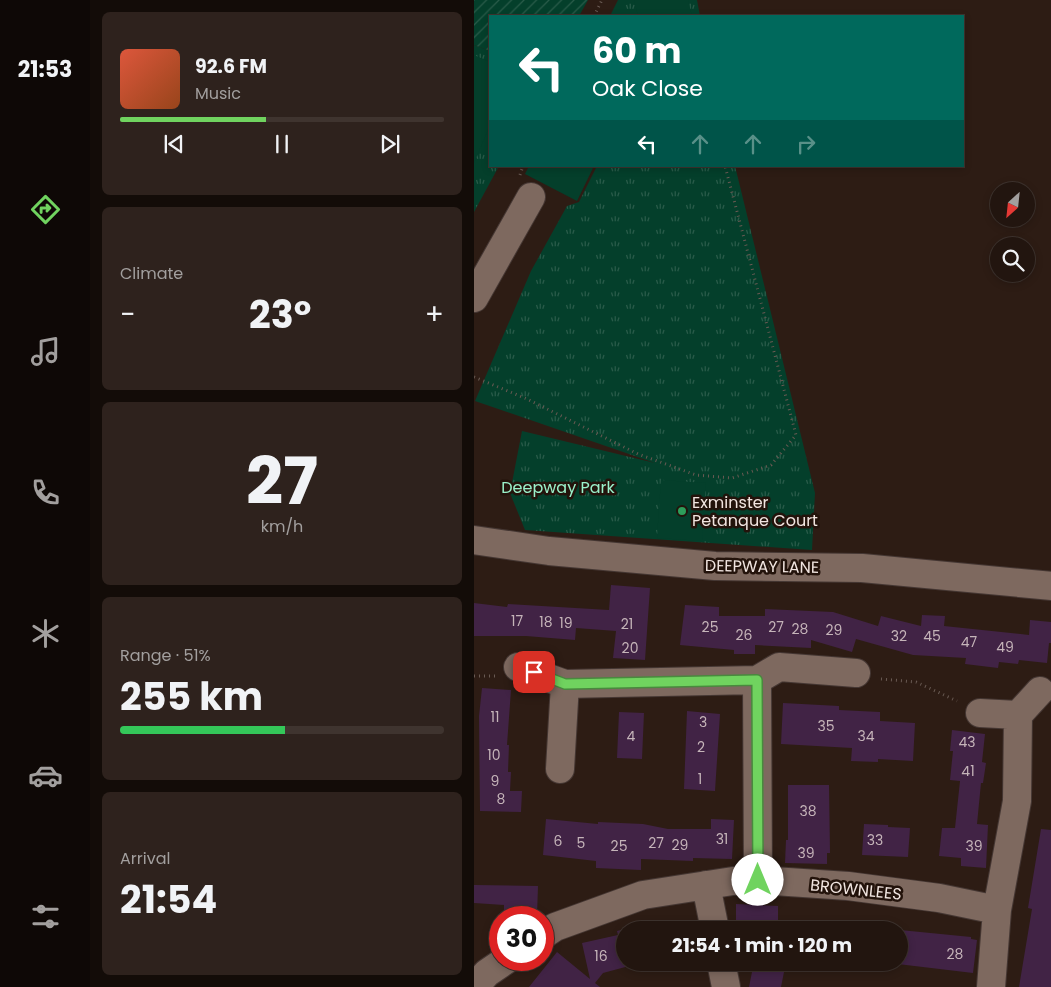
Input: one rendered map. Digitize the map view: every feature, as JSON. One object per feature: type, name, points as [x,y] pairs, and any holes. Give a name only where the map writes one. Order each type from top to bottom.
[{"type":"street","points":[[474,298],[531,197]]},
{"type":"street","name":"DEEPWAY LANE","points":[[474,540],[548,551],[715,566],[862,568],[1051,586]]},
{"type":"street","points":[[518,667],[565,684],[757,680],[779,666],[856,673]]},
{"type":"street","points":[[757,680],[758,880]]},
{"type":"street","points":[[560,768],[565,684]]},
{"type":"street","points":[[991,987],[997,910],[1017,801],[1018,715],[1040,691]]},
{"type":"street","points":[[980,713],[1018,715]]},
{"type":"street","name":"BROWNLEES","points":[[554,928],[643,895],[733,881],[758,880],[848,886],[939,898],[997,910]]},
{"type":"street","points":[[706,885],[713,921]]},
{"type":"street","points":[[723,971],[726,987]]},
{"type":"path","points":[[594,15],[602,0]]},
{"type":"path","points":[[474,377],[528,399],[638,454],[696,475],[732,478],[771,466],[796,435],[725,167]]},
{"type":"path","points":[[856,673],[869,677],[916,682],[980,713]]},
{"type":"green space","points":[[474,0],[588,0],[580,15],[489,15],[489,51],[474,45]]},
{"type":"green space","points":[[618,0],[697,0],[700,15],[610,15]]},
{"type":"green space","points":[[634,0],[688,0],[692,15],[638,15]]},
{"type":"green space","points":[[474,45],[489,51],[489,167],[498,167],[474,212]]},
{"type":"green space","points":[[474,55],[489,62],[489,127],[474,163]]},
{"type":"green space","points":[[528,167],[594,167],[577,201],[525,174]]},
{"type":"green space","name":"Deepway Park","points":[[596,167],[735,167],[815,493],[812,550],[525,530],[510,493],[522,431],[655,463],[475,401],[531,271],[567,206],[579,202]]},
{"type":"green space","name":"Exminster Petanque Court","points":[[661,480],[706,483],[702,541],[657,538]]},
{"type":"building","points":[[611,585],[650,588],[645,660],[613,658],[616,631],[576,628],[575,640],[526,636],[474,636],[474,603],[507,607],[508,604],[609,610]]},
{"type":"building","points":[[685,605],[719,607],[719,616],[765,616],[765,609],[833,612],[878,626],[881,616],[921,626],[922,615],[945,616],[944,626],[1029,635],[1030,620],[1052,622],[1052,643],[1049,643],[1047,663],[1019,660],[1018,664],[999,662],[998,668],[965,664],[966,658],[913,655],[856,639],[852,652],[811,640],[811,648],[755,645],[755,654],[734,654],[734,650],[680,645]]},
{"type":"building","points":[[482,688],[511,690],[507,745],[509,745],[508,772],[511,772],[510,791],[522,791],[521,812],[480,811],[479,716]]},
{"type":"building","points":[[783,703],[839,706],[839,710],[880,712],[880,721],[915,723],[913,761],[878,759],[878,762],[851,761],[852,748],[781,744]]},
{"type":"building","points":[[687,711],[720,714],[715,791],[684,789]]},
{"type":"building","points":[[619,712],[644,713],[642,759],[617,758]]},
{"type":"building","points":[[952,730],[985,734],[982,762],[986,763],[983,783],[981,783],[977,824],[988,825],[986,868],[961,866],[961,858],[939,856],[942,828],[955,828],[960,781],[950,780],[953,751],[950,751]]},
{"type":"building","points":[[788,785],[829,785],[830,853],[827,853],[827,864],[785,863],[786,840],[788,840]]},
{"type":"building","points":[[546,819],[598,824],[598,822],[643,824],[668,829],[711,829],[711,819],[734,820],[732,859],[693,858],[693,861],[641,859],[641,870],[596,868],[596,861],[543,855]]},
{"type":"building","points":[[864,824],[910,828],[908,857],[862,855]]},
{"type":"building","points":[[1041,829],[1052,830],[1052,987],[1019,987],[1032,909],[1028,908]]},
{"type":"building","points":[[474,885],[538,886],[537,906],[504,906],[474,903]]},
{"type":"building","points":[[736,904],[778,906],[778,921],[736,921]]},
{"type":"building","points":[[908,931],[971,937],[971,939],[977,940],[973,973],[908,965]]},
{"type":"building","points":[[616,935],[616,970],[603,973],[595,983],[600,987],[529,987],[542,971],[554,971],[554,956],[557,952],[590,979],[582,943]]},
{"type":"building","points":[[752,971],[784,971],[781,987],[749,987]]},
{"type":"place","name":"Exminster Petanque Court","points":[[682,511]]},
{"type":"route","points":[[534,672],[565,684],[757,680],[758,880]]}]
